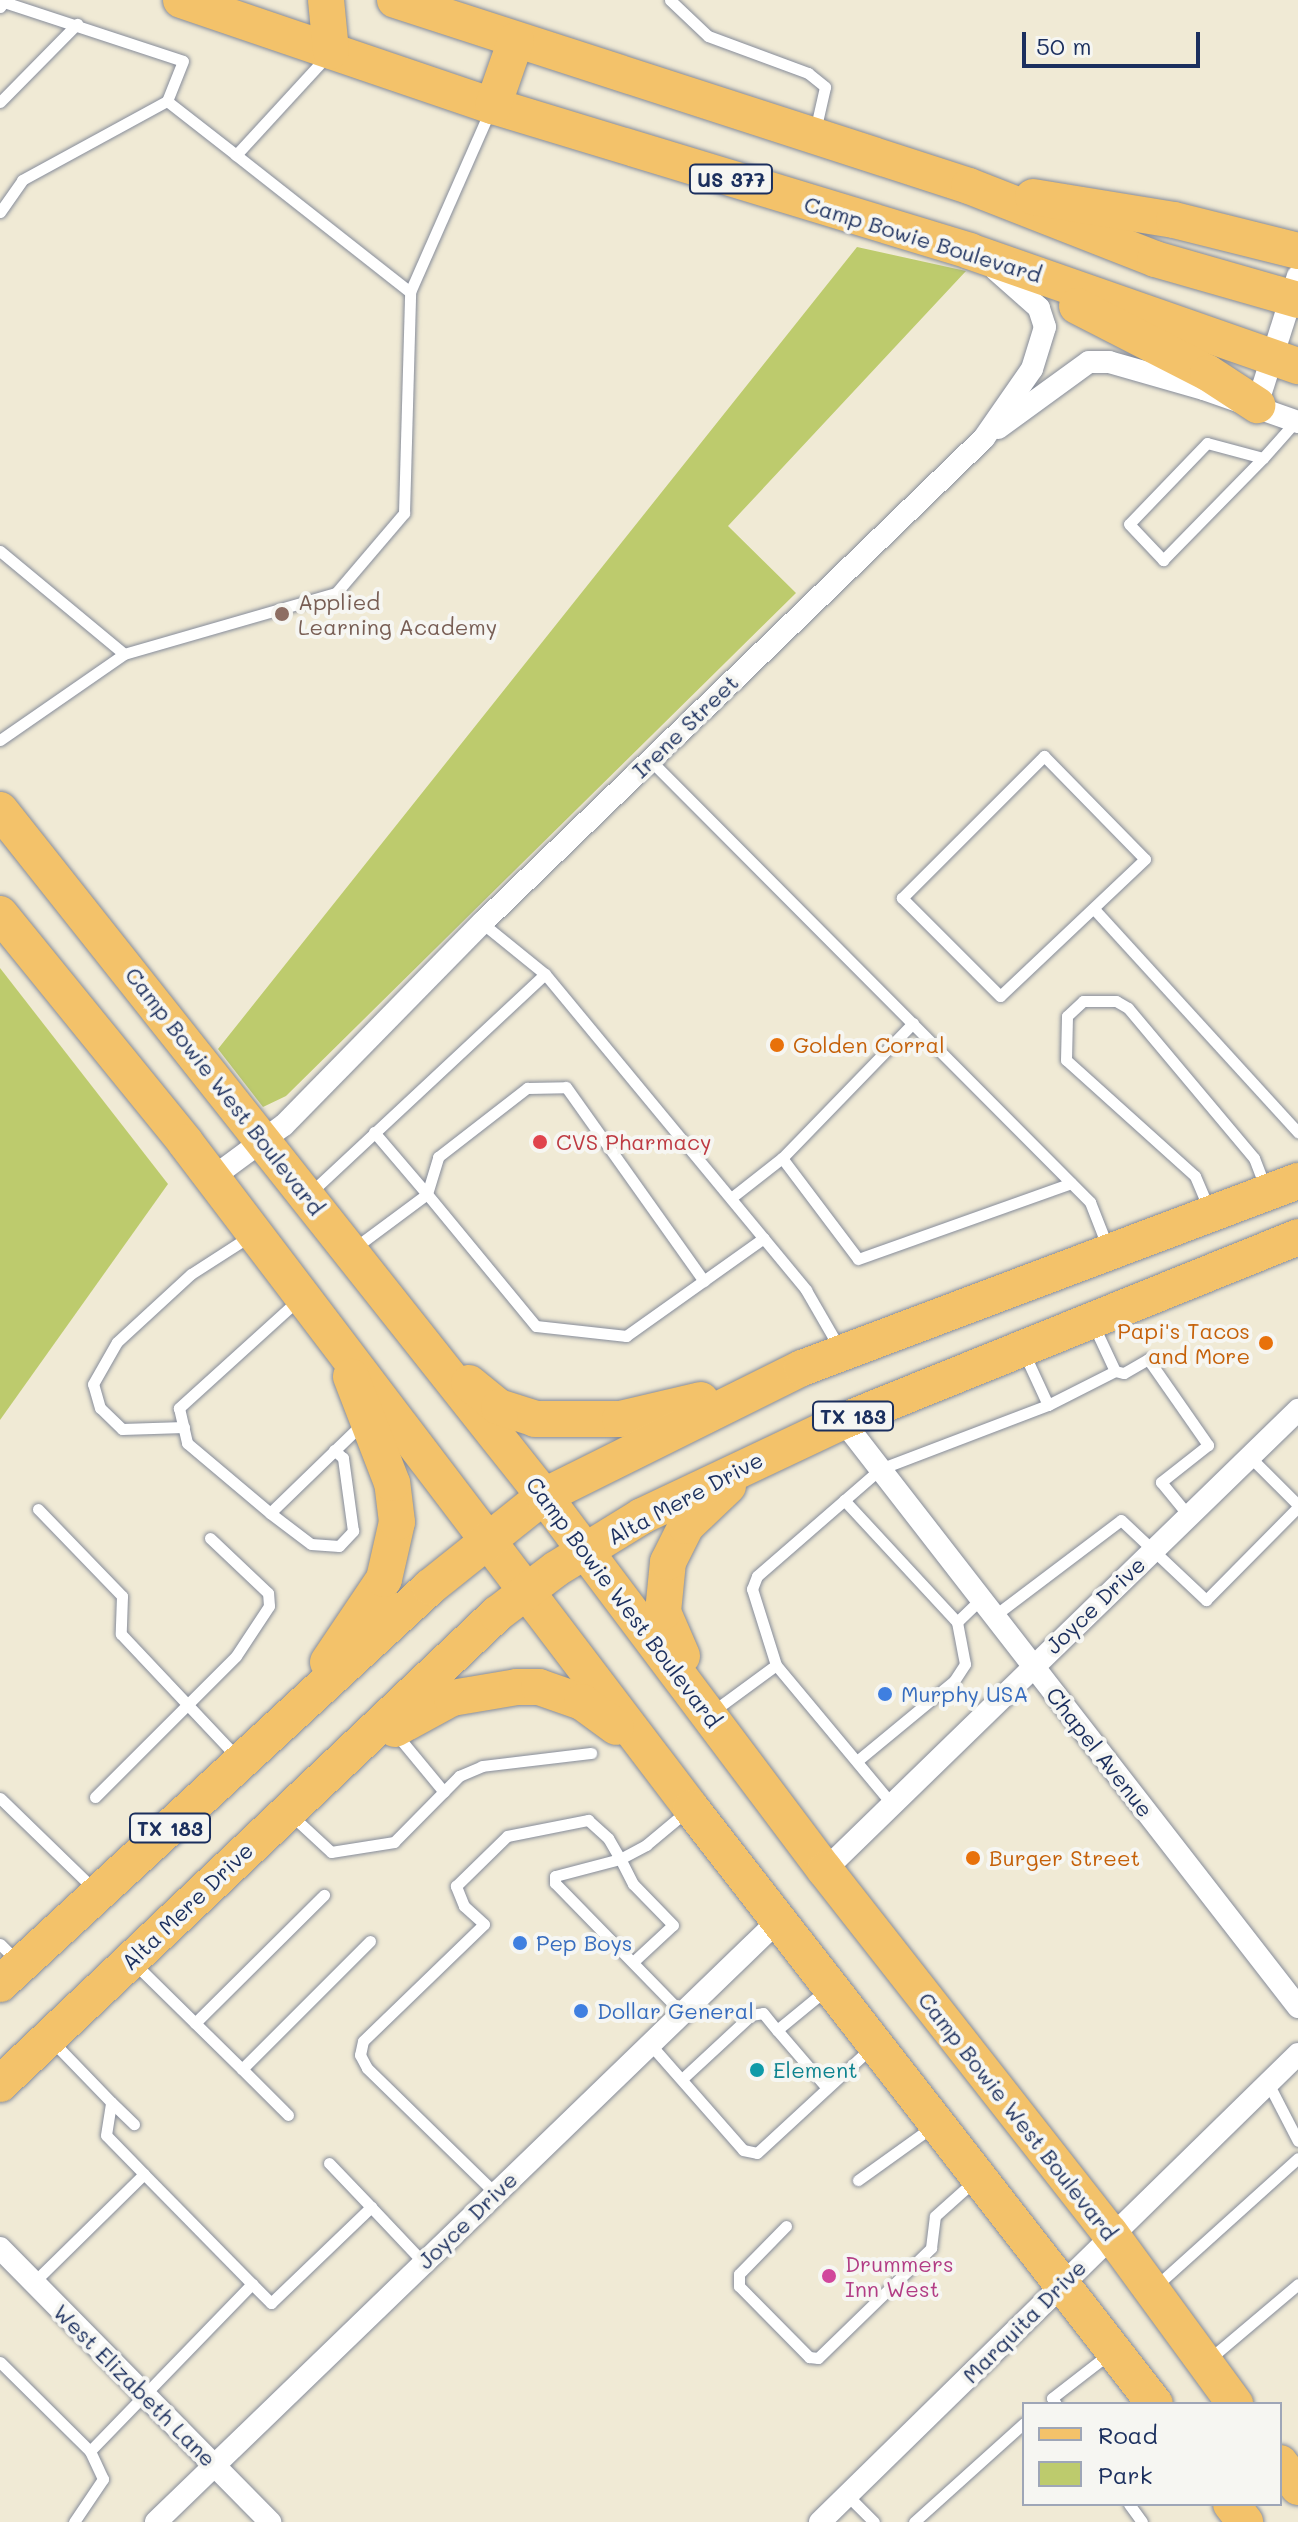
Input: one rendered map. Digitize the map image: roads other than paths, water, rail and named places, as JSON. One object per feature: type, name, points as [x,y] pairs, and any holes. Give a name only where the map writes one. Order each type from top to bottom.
[{"type":"main road","name":"Camp Bowie Boulevard","points":[[181,0],[493,106],[969,251],[1284,361]]},
{"type":"main road","points":[[326,0],[331,51]]},
{"type":"main road","points":[[395,0],[969,186],[1155,259],[1296,291]]},
{"type":"main road","points":[[493,106],[516,40]]},
{"type":"main road","points":[[969,186],[1174,220],[1298,251]]},
{"type":"main road","points":[[969,251],[1208,373],[1257,405]]},
{"type":"main road","name":"Camp Bowie West Boulevard","points":[[0,810],[263,1137],[712,1712],[825,1870],[1110,2233],[1233,2402]]},
{"type":"main road","points":[[0,914],[212,1178],[691,1808],[981,2175],[1154,2402]]},
{"type":"main road","name":"TX 183","points":[[7,1964],[99,1893],[486,1537],[544,1496],[765,1386],[842,1353],[1283,1187]]},
{"type":"main road","name":"Alta Mere Drive","points":[[0,2084],[525,1590],[642,1516],[758,1459],[843,1421],[1298,1237]]},
{"type":"main road","points":[[426,1345],[499,1407],[535,1419],[620,1419],[765,1386]]},
{"type":"main road","points":[[291,1716],[384,1579],[395,1548],[392,1483],[351,1386],[350,1360]]},
{"type":"main road","points":[[712,1712],[673,1643],[663,1612],[668,1562],[686,1526],[758,1459]]},
{"type":"main road","points":[[336,1766],[452,1698],[488,1688],[539,1687],[582,1702],[614,1725],[691,1808]]},
{"type":"main road","points":[[1282,2466],[1298,2487]]},
{"type":"main road","points":[[1233,2506],[1245,2522]]},
{"type":"street","name":"Irene Street","points":[[212,1178],[263,1137],[284,1125],[482,923],[984,438],[1032,369],[1045,327],[1039,308],[1017,286],[969,251]]},
{"type":"street","points":[[1257,405],[1284,361],[1296,291]]},
{"type":"street","points":[[984,438],[1089,362],[1109,362],[1257,405],[1297,421]]},
{"type":"street","name":"Joyce Drive","points":[[825,1870],[1298,1410]]},
{"type":"street","name":"Chapel Avenue","points":[[843,1421],[1298,2007]]},
{"type":"street","name":"Joyce Drive","points":[[156,2522],[779,1920]]},
{"type":"street","name":"Marquita Drive","points":[[820,2522],[1110,2233],[1298,2054]]},
{"type":"street","name":"West Elizabeth Lane","points":[[0,2248],[270,2522]]},
{"type":"lane","points":[[670,0],[708,36],[808,73],[825,87],[813,136]]},
{"type":"lane","points":[[0,7],[4,2],[183,61],[167,101],[22,180],[0,212]]},
{"type":"lane","points":[[0,102],[77,24]]},
{"type":"lane","points":[[236,155],[331,51]]},
{"type":"lane","points":[[167,101],[410,292]]},
{"type":"lane","points":[[0,740],[124,654],[336,593],[404,513],[410,292],[493,106]]},
{"type":"lane","points":[[1263,458],[1207,443],[1129,524],[1163,560],[1263,458],[1297,421]]},
{"type":"lane","points":[[0,551],[124,654]]},
{"type":"lane","points":[[1044,756],[1145,859],[1095,910],[1000,996],[902,898],[1044,756]]},
{"type":"lane","points":[[650,760],[1090,1202],[1110,1252]]},
{"type":"lane","points":[[1095,910],[1298,1132]]},
{"type":"lane","points":[[482,923],[545,974],[806,1290],[842,1353]]},
{"type":"lane","points":[[308,1195],[545,974]]},
{"type":"lane","points":[[1211,1214],[1195,1176],[1066,1060],[1067,1016],[1083,1001],[1116,1001],[1128,1008],[1254,1158],[1283,1187]]},
{"type":"lane","points":[[731,1198],[782,1158],[913,1023]]},
{"type":"lane","points":[[351,1250],[427,1194],[438,1157],[527,1088],[566,1087],[704,1281]]},
{"type":"lane","points":[[374,1132],[536,1326],[626,1336],[764,1238]]},
{"type":"lane","points":[[782,1158],[858,1259],[1071,1183]]},
{"type":"lane","points":[[184,1427],[122,1429],[100,1408],[93,1384],[117,1342],[191,1274],[253,1233]]},
{"type":"lane","points":[[301,1296],[179,1408],[187,1443],[311,1544],[339,1546],[353,1531],[343,1458],[334,1450]]},
{"type":"lane","points":[[1092,1321],[1115,1371]]},
{"type":"lane","points":[[1022,1349],[1048,1405]]},
{"type":"lane","points":[[892,1804],[776,1665],[752,1589],[757,1576],[880,1469],[1048,1405],[1115,1371],[1124,1373],[1148,1359],[1208,1445],[1161,1482],[1188,1515]]},
{"type":"lane","points":[[270,1513],[365,1420]]},
{"type":"lane","points":[[957,1622],[988,1607],[1121,1520],[1206,1600],[1298,1506],[1250,1457]]},
{"type":"lane","points":[[844,1500],[957,1622],[965,1664],[954,1681],[857,1761]]},
{"type":"lane","points":[[38,1509],[122,1596],[121,1634],[241,1762]]},
{"type":"lane","points":[[95,1797],[236,1656],[269,1606],[268,1593],[210,1538]]},
{"type":"lane","points":[[712,1712],[776,1665]]},
{"type":"lane","points":[[393,1731],[444,1792]]},
{"type":"lane","points":[[287,1811],[331,1852],[394,1842],[459,1776],[482,1766],[591,1753]]},
{"type":"lane","points":[[0,1798],[99,1893]]},
{"type":"lane","points":[[682,2013],[555,1883],[555,1876],[620,1859],[646,1845],[691,1808]]},
{"type":"lane","points":[[495,2193],[367,2068],[360,2055],[363,2041],[484,1924],[464,1906],[456,1886],[507,1836],[588,1820],[608,1838],[633,1884],[673,1925],[633,1962]]},
{"type":"lane","points":[[195,2023],[324,1895]]},
{"type":"lane","points":[[242,2069],[370,1941]]},
{"type":"lane","points":[[130,1959],[288,2115]]},
{"type":"lane","points":[[777,2030],[831,1986]]},
{"type":"lane","points":[[682,2079],[751,2015],[763,2013],[826,2087]]},
{"type":"lane","points":[[49,2037],[134,2124]]},
{"type":"lane","points":[[650,2044],[743,2150],[757,2153],[877,2043]]},
{"type":"lane","points":[[1268,2083],[1298,2141]]},
{"type":"lane","points":[[111,2102],[106,2135],[271,2303],[371,2207]]},
{"type":"lane","points":[[858,2180],[939,2122]]},
{"type":"lane","points":[[1152,2291],[1298,2158]]},
{"type":"lane","points":[[329,2163],[423,2262]]},
{"type":"lane","points":[[34,2282],[144,2174]]},
{"type":"lane","points":[[786,2226],[739,2274],[739,2286],[809,2357],[818,2358],[931,2248],[935,2216],[981,2175]]},
{"type":"lane","points":[[90,2451],[142,2392],[252,2284]]},
{"type":"lane","points":[[1204,2364],[1298,2284]]},
{"type":"lane","points":[[1051,2402],[1115,2350]]},
{"type":"lane","points":[[0,2362],[90,2451],[103,2479],[74,2522]]},
{"type":"lane","points":[[914,2522],[1022,2425]]},
{"type":"lane","points":[[847,2495],[874,2522]]},
{"type":"place","name":"Applied Learning Academy","points":[[282,614]]},
{"type":"place","name":"Golden Corral","points":[[777,1045]]},
{"type":"place","name":"CVS Pharmacy","points":[[540,1142]]},
{"type":"place","name":"Papi's Tacos and More","points":[[1266,1343]]},
{"type":"place","name":"Murphy USA","points":[[885,1694]]},
{"type":"place","name":"Burger Street","points":[[973,1858]]},
{"type":"place","name":"Pep Boys","points":[[520,1943]]},
{"type":"place","name":"Dollar General","points":[[581,2011]]},
{"type":"place","name":"Element","points":[[757,2070]]},
{"type":"place","name":"Drummers Inn West","points":[[829,2276]]}]
